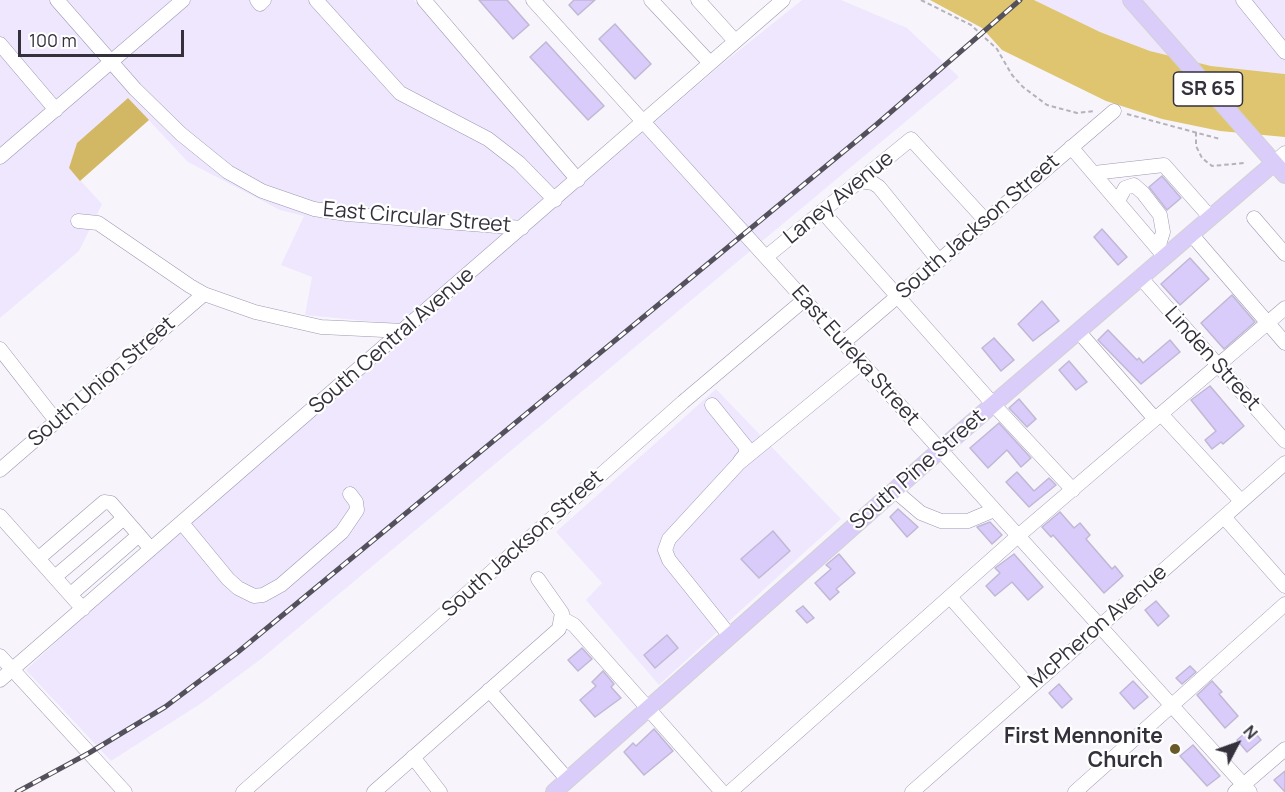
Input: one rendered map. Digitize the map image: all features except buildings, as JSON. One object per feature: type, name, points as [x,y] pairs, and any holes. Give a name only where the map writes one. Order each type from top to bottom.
[{"type":"main road","name":"SR 65","points":[[1131,0],[1247,133],[1281,164]]},
{"type":"main road","name":"South Pine Street","points":[[554,792],[894,490],[1140,277],[1161,252],[1191,234],[1281,164]]},
{"type":"street","name":"East Circular Street","points":[[57,0],[158,112],[208,157],[246,183],[282,200],[347,214],[522,228]]},
{"type":"street","points":[[0,158],[183,0]]},
{"type":"street","points":[[257,0],[260,4],[264,0]]},
{"type":"street","points":[[316,0],[400,93],[489,139],[519,163],[555,200]]},
{"type":"street","points":[[424,0],[578,180]]},
{"type":"street","name":"East Eureka Street","points":[[533,0],[1172,706],[1243,790]]},
{"type":"street","points":[[651,0],[711,63]]},
{"type":"street","points":[[698,0],[735,41]]},
{"type":"street","name":"South Central Avenue","points":[[0,680],[783,0]]},
{"type":"street","points":[[1243,0],[1285,52]]},
{"type":"street","points":[[0,44],[56,110]]},
{"type":"street","name":"South Jackson Street","points":[[843,343],[1114,111]]},
{"type":"street","name":"Laney Avenue","points":[[766,258],[911,139],[985,220]]},
{"type":"street","points":[[1071,147],[1161,252]]},
{"type":"street","points":[[1094,173],[1164,165],[1210,217]]},
{"type":"street","points":[[860,181],[873,183],[879,187],[935,256],[936,262]]},
{"type":"street","points":[[1118,201],[1125,188],[1134,185],[1143,193],[1160,215],[1163,232],[1161,252]]},
{"type":"street","points":[[822,211],[993,404],[1073,490]]},
{"type":"street","points":[[1254,218],[1285,254]]},
{"type":"street","points":[[78,221],[98,223],[204,294],[255,312],[321,327],[404,331]]},
{"type":"street","points":[[1191,234],[1285,343]]},
{"type":"street","name":"Linden Street","points":[[1140,277],[1285,441]]},
{"type":"street","name":"South Union Street","points":[[0,470],[204,294]]},
{"type":"street","name":"South Jackson Street","points":[[243,792],[683,402],[804,300]]},
{"type":"street","points":[[730,792],[1018,536],[1285,308]]},
{"type":"street","points":[[1078,331],[1241,501]]},
{"type":"street","points":[[0,349],[57,422]]},
{"type":"street","points":[[739,463],[861,363]]},
{"type":"street","points":[[712,405],[746,447],[746,454],[681,523],[669,539],[665,550],[669,560],[730,636]]},
{"type":"street","name":"McPheron Avenue","points":[[912,792],[1285,463]]},
{"type":"street","points":[[894,490],[921,513],[941,521],[968,521],[994,510]]},
{"type":"street","points":[[182,523],[228,579],[238,588],[254,596],[281,585],[342,532],[357,510],[356,502],[350,494]]},
{"type":"street","points":[[39,558],[104,502],[111,503],[151,549]]},
{"type":"street","points":[[1224,517],[1285,586]]},
{"type":"street","points":[[56,576],[124,518]]},
{"type":"street","points":[[2,523],[39,558],[84,609]]},
{"type":"street","points":[[71,594],[140,535]]},
{"type":"street","points":[[374,792],[559,629],[563,619],[562,613],[538,579]]},
{"type":"street","points":[[950,597],[1030,687]]},
{"type":"street","points":[[1075,792],[1285,604]]},
{"type":"street","points":[[563,619],[574,625],[722,792]]},
{"type":"street","points":[[0,656],[125,792]]},
{"type":"street","points":[[489,690],[568,780]]},
{"type":"street","points":[[1243,790],[1285,749]]},
{"type":"street","points":[[413,757],[440,792]]},
{"type":"path","points":[[921,0],[971,25],[997,49],[1012,75]]},
{"type":"path","points":[[1196,132],[1196,146],[1202,158],[1212,166],[1244,163]]},
{"type":"shaded area","points":[[0,0],[414,0],[577,189],[721,65],[802,0],[841,0],[907,28],[959,77],[261,659],[203,702],[111,761],[26,670],[398,324],[305,315],[312,277],[281,265],[304,216],[280,210],[188,162],[128,98],[77,143],[69,168],[102,204],[79,251],[0,318]]},
{"type":"shaded area","points":[[930,0],[1034,0],[1100,32],[1150,51],[1211,66],[1285,74],[1285,137],[1220,131],[1162,119],[1106,101],[1002,50],[982,28]]},
{"type":"shaded area","points":[[1034,0],[1285,0],[1285,74],[1211,66],[1150,51],[1100,32]]},
{"type":"shaded area","points":[[128,98],[149,120],[80,181],[69,168],[77,143]]},
{"type":"shaded area","points":[[716,389],[841,519],[659,685],[586,600],[602,583],[556,532]]},
{"type":"railway","points":[[17,792],[89,753],[165,707],[238,652],[877,124],[1020,0]]},
{"type":"place","name":"First Mennonite Church","points":[[1175,749]]}]
